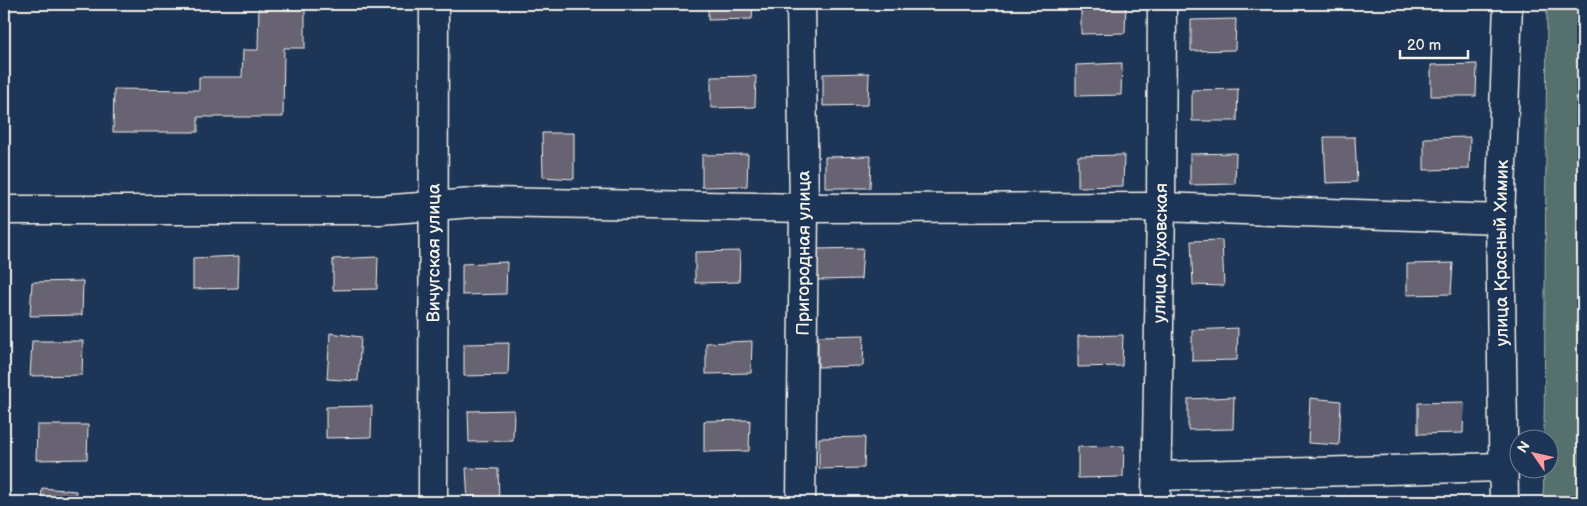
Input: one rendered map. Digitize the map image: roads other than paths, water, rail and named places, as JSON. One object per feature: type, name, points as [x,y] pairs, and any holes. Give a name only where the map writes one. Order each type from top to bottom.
[{"type":"street","name":"Вичугская улица","points":[[433,502],[434,4]]},
{"type":"street","name":"Пригородная улица","points":[[801,4],[804,208],[801,502]]},
{"type":"street","name":"улица Луховская","points":[[1157,489],[1162,4]]},
{"type":"street","name":"улица Красный Химик","points":[[1504,502],[1500,219],[1508,4]]},
{"type":"street","points":[[4,210],[380,210],[486,202],[804,208],[1161,207],[1500,219]]},
{"type":"street","points":[[1157,489],[1503,467]]}]
